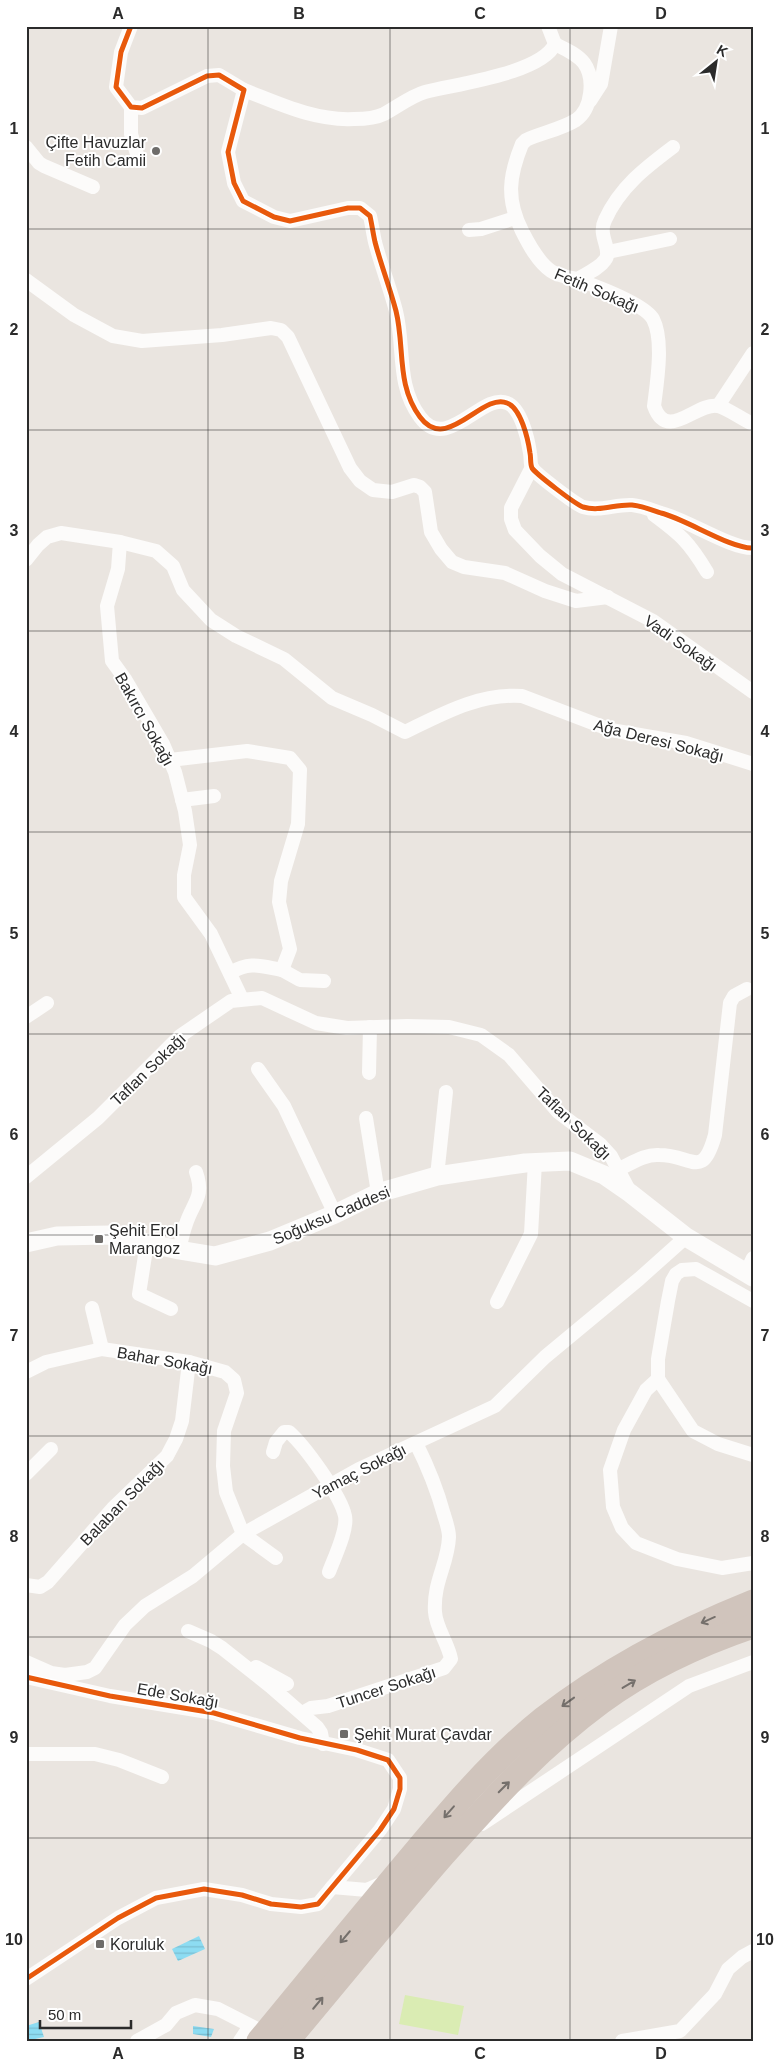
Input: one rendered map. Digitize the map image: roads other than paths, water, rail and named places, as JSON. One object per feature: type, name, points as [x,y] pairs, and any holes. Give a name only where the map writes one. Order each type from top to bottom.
[{"type":"highway","points":[[254,2033],[480,1776],[543,1720],[602,1677],[638,1655],[702,1623],[753,1602]]},
{"type":"highway","points":[[287,2041],[419,1883],[500,1790],[550,1742],[602,1701],[651,1671],[689,1652],[753,1626]]},
{"type":"main road","name":"Soğuksu Caddesi","points":[[26,1243],[57,1236],[110,1235],[215,1256],[270,1241],[335,1214],[378,1192],[437,1176],[535,1162],[570,1161],[604,1175],[686,1237],[751,1269]]},
{"type":"street","points":[[131,26],[121,52],[116,87],[131,107],[131,134],[139,161]]},
{"type":"street","points":[[548,26],[555,44],[575,55],[588,71],[590,101]]},
{"type":"street","points":[[590,101],[601,84],[611,26]]},
{"type":"street","points":[[131,107],[142,108],[207,76],[219,75],[244,90],[304,114],[354,119],[382,115],[423,92],[498,76],[540,59],[549,53],[555,44]]},
{"type":"street","points":[[244,90],[228,152],[234,183],[243,200],[274,217],[290,221],[348,208],[360,208],[370,216],[375,242],[396,313],[402,372],[411,404],[421,419],[434,427],[445,430],[497,401],[508,403],[515,409],[525,430],[532,467],[569,499],[582,506],[597,510],[631,505],[664,513],[738,546],[753,548]]},
{"type":"street","name":"Fetih Sokağı","points":[[590,101],[584,112],[576,120],[522,144],[512,173],[510,187],[516,218],[528,243],[550,270],[626,301],[644,310],[652,317],[658,342],[654,406],[658,416],[665,420],[676,422],[708,407],[718,406]]},
{"type":"street","points":[[26,147],[39,163],[44,166],[93,187]]},
{"type":"street","points":[[576,280],[605,261],[608,252],[602,237],[602,227],[606,218],[637,175],[673,147]]},
{"type":"street","points":[[469,230],[481,229],[516,218]]},
{"type":"street","points":[[608,252],[670,239]]},
{"type":"street","points":[[26,280],[74,315],[113,336],[142,341],[271,328],[281,330],[288,337],[350,468],[360,481],[374,490],[392,492],[414,485],[420,487],[424,492],[431,532],[452,562],[464,567],[505,573],[545,591],[576,601],[608,597]]},
{"type":"street","points":[[753,353],[718,406],[753,424]]},
{"type":"street","name":"Vadi Sokağı","points":[[532,467],[511,508],[511,519],[515,530],[562,574],[653,621],[753,692]]},
{"type":"street","points":[[643,508],[680,534],[693,548],[707,572]]},
{"type":"street","name":"Ağa Deresi Sokağı","points":[[26,560],[47,537],[61,533],[120,542],[156,551],[173,566],[183,590],[211,620],[236,636],[284,659],[332,698],[405,732],[448,710],[490,697],[522,696],[611,730],[686,743],[753,764]]},
{"type":"street","name":"Bakırcı Sokağı","points":[[120,542],[118,569],[108,606],[112,661],[136,697],[170,760],[182,800],[190,845],[184,874],[184,897],[211,934],[242,999]]},
{"type":"street","points":[[170,760],[247,751],[290,758],[300,770],[298,824],[281,881],[278,902],[290,949],[282,970]]},
{"type":"street","points":[[182,800],[214,796]]},
{"type":"street","points":[[230,973],[242,965],[255,965],[282,970],[300,980],[324,982]]},
{"type":"street","points":[[619,1169],[642,1157],[658,1154],[697,1163],[704,1161],[710,1152],[715,1135],[730,1003],[734,996],[746,989]]},
{"type":"street","name":"Taflan Sokağı","points":[[26,1176],[98,1118],[180,1036],[231,1002],[242,999],[262,998],[316,1023],[348,1028],[449,1027],[481,1035],[509,1055],[558,1112],[600,1144],[619,1169],[630,1193]]},
{"type":"street","points":[[26,1017],[48,1003]]},
{"type":"street","points":[[369,1073],[370,1027]]},
{"type":"street","points":[[258,1069],[284,1106],[335,1214]]},
{"type":"street","points":[[437,1176],[446,1092]]},
{"type":"street","points":[[366,1118],[378,1192]]},
{"type":"street","points":[[497,1302],[531,1234],[535,1162]]},
{"type":"street","points":[[179,1250],[186,1222],[199,1198],[200,1184],[196,1172]]},
{"type":"street","name":"Yamaç Sokağı","points":[[26,1662],[51,1673],[65,1675],[88,1672],[95,1668],[125,1625],[145,1606],[193,1576],[243,1534],[359,1469],[495,1406],[545,1357],[639,1279],[686,1237]]},
{"type":"street","points":[[147,1243],[139,1294],[171,1309]]},
{"type":"street","points":[[753,1301],[696,1269],[682,1270],[676,1274],[672,1281],[658,1359],[658,1379],[693,1431],[718,1444],[753,1455]]},
{"type":"street","points":[[92,1308],[102,1349]]},
{"type":"street","name":"Bahar Sokağı","points":[[26,1372],[46,1362],[102,1349],[189,1362],[225,1372],[234,1380],[237,1394],[224,1431],[223,1466],[226,1492],[243,1534]]},
{"type":"street","name":"Balaban Sokağı","points":[[26,1585],[33,1588],[44,1586],[113,1508],[167,1456],[176,1439],[182,1421],[189,1362]]},
{"type":"street","points":[[658,1379],[646,1390],[624,1430],[610,1470],[614,1507],[622,1528],[636,1543],[677,1559],[722,1568],[753,1563]]},
{"type":"street","points":[[273,1452],[276,1442],[284,1432],[289,1432],[308,1453],[334,1491],[346,1517],[341,1543],[329,1572]]},
{"type":"street","name":"Tuncer Sokağı","points":[[302,1713],[311,1708],[328,1706],[444,1668],[450,1659],[449,1650],[435,1615],[434,1598],[446,1555],[449,1536],[438,1491],[416,1443]]},
{"type":"street","points":[[26,1474],[51,1449]]},
{"type":"street","points":[[243,1534],[276,1558]]},
{"type":"street","points":[[188,1631],[211,1641],[302,1713],[317,1728],[321,1734],[323,1744]]},
{"type":"street","points":[[232,1657],[287,1684]]},
{"type":"street","points":[[332,1887],[367,1890],[409,1873],[689,1686],[753,1662]]},
{"type":"street","name":"Ede Sokağı","points":[[26,1678],[110,1696],[214,1713],[323,1744],[357,1750],[388,1760],[400,1778],[400,1789],[394,1809],[380,1830],[318,1904],[300,1907],[271,1904],[242,1895],[204,1889],[156,1898],[118,1918],[26,1979]]},
{"type":"street","points":[[26,1754],[94,1754],[119,1760],[162,1777]]},
{"type":"street","points":[[622,2041],[680,2031],[714,1994],[728,1969],[753,1950]]},
{"type":"street","points":[[137,2041],[166,2025],[176,2013],[196,2005],[218,2009],[254,2033],[280,2041]]},
{"type":"street","points":[[240,2041],[254,2033]]},
{"type":"water","points":[[199,1936],[205,1949],[178,1961],[172,1949]]},
{"type":"water","points":[[39,2022],[44,2037],[26,2041],[26,2026]]},
{"type":"water","points":[[193,2026],[214,2029],[211,2037],[193,2034]]},
{"type":"place","name":"Çifte Havuzlar Fetih Camii","points":[[156,151]]},
{"type":"place","name":"Şehit Erol Marangoz","points":[[99,1239]]},
{"type":"place","name":"Şehit Murat Çavdar","points":[[344,1734]]},
{"type":"place","name":"Koruluk","points":[[100,1944]]}]
